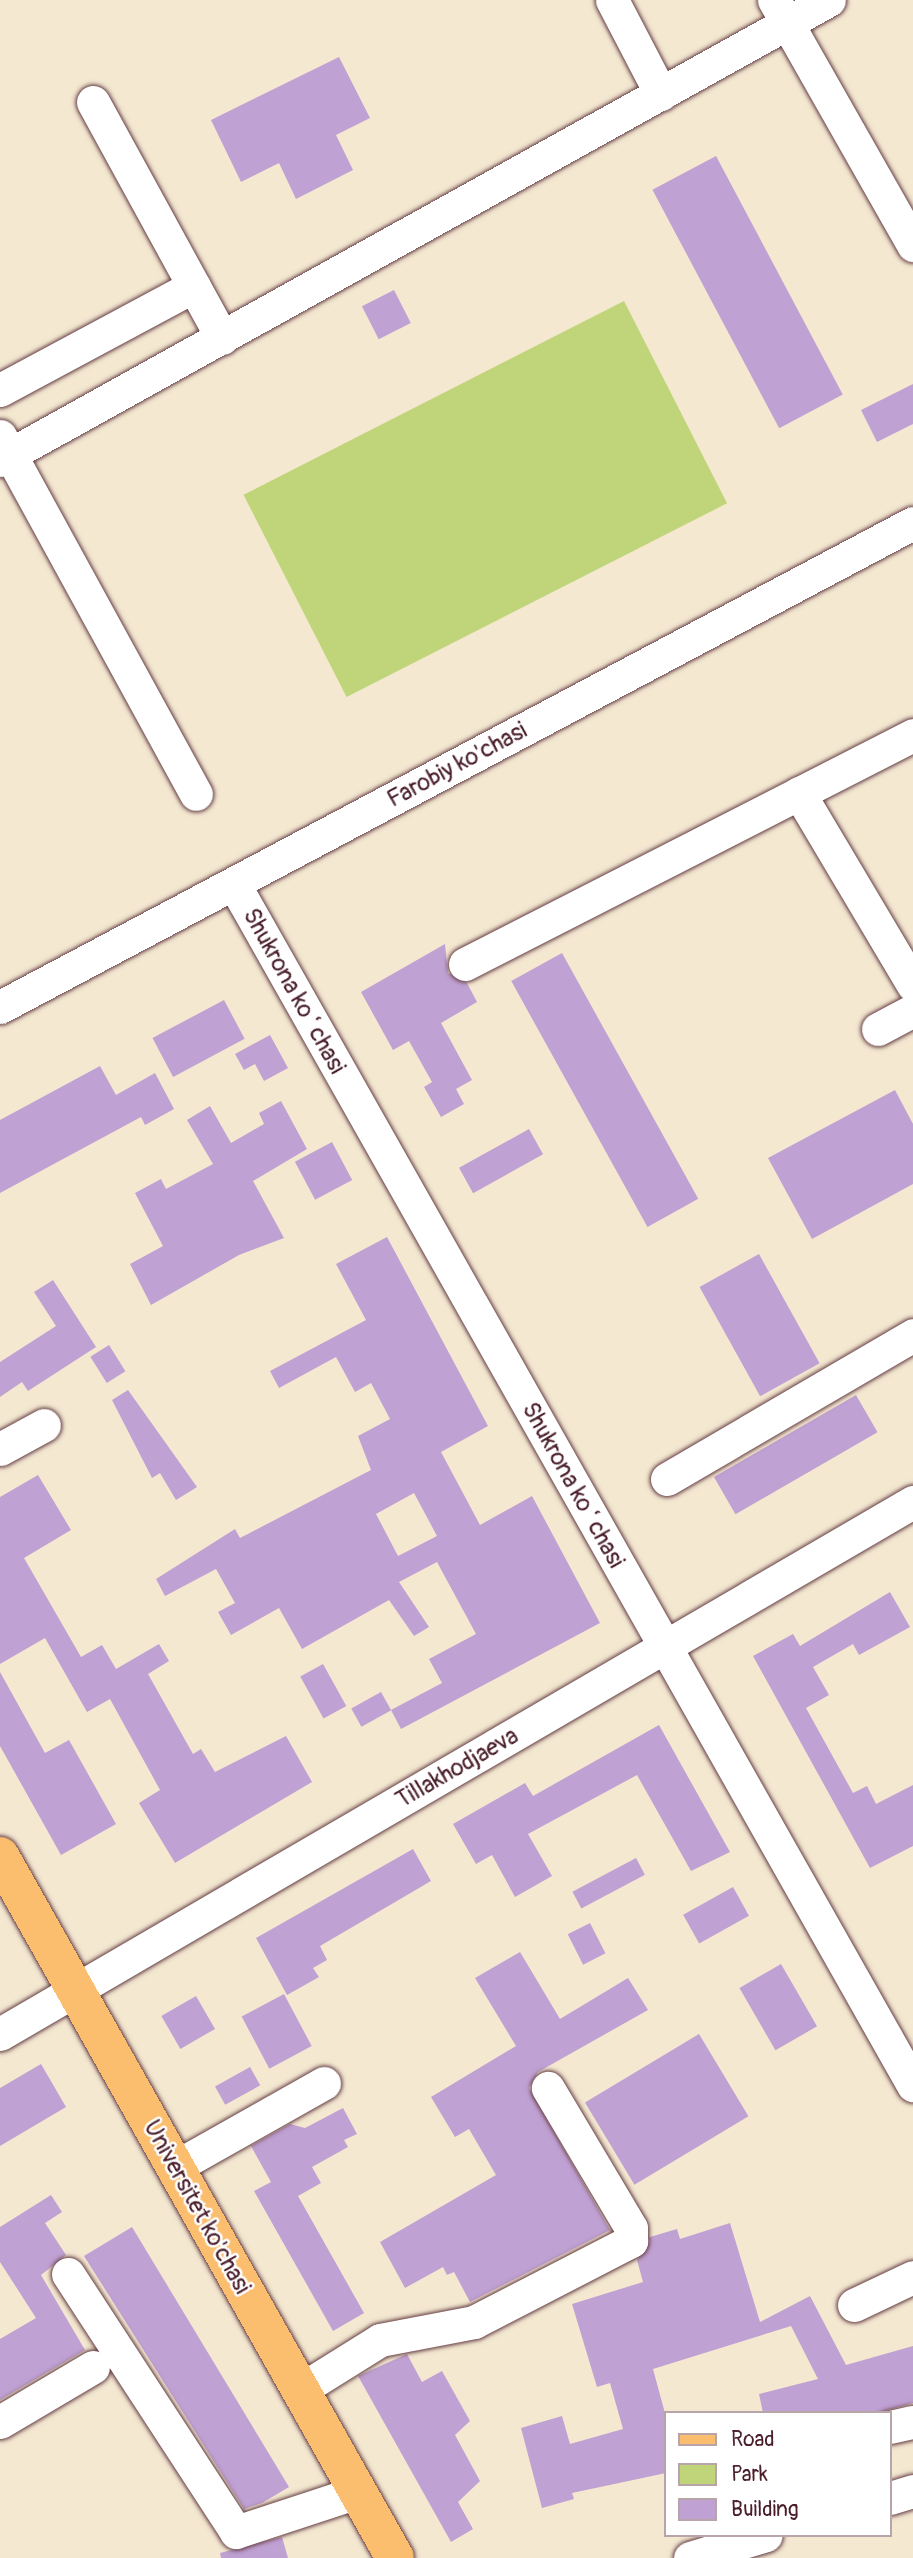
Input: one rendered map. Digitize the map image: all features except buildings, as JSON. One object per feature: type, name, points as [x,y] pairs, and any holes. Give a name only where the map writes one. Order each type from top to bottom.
[{"type":"main road","name":"Universitet ko'chasi","points":[[0,1856],[395,2558]]},
{"type":"street","points":[[612,0],[661,94]]},
{"type":"street","points":[[196,794],[3,450],[222,338],[661,94],[780,12],[829,0]]},
{"type":"street","points":[[780,12],[913,245]]},
{"type":"street","points":[[93,102],[222,338]]},
{"type":"street","points":[[0,390],[194,286]]},
{"type":"street","name":"Farobiy ko'chasi","points":[[0,1007],[913,523]]},
{"type":"street","points":[[465,964],[913,735]]},
{"type":"street","points":[[799,793],[913,985]]},
{"type":"street","name":"Shukrona koʻchasi","points":[[234,884],[913,2085]]},
{"type":"street","points":[[878,1029],[913,1010]]},
{"type":"street","points":[[667,1479],[913,1335]]},
{"type":"street","points":[[0,1449],[44,1425]]},
{"type":"street","name":"Tillakhodjaeva","points":[[0,2034],[913,1502]]},
{"type":"street","points":[[175,2167],[324,2083]]},
{"type":"street","points":[[300,2390],[380,2340],[474,2322],[631,2241],[631,2228],[548,2088]]},
{"type":"street","points":[[68,2274],[236,2532],[358,2492]]},
{"type":"street","points":[[854,2305],[913,2277]]},
{"type":"street","points":[[0,2422],[93,2367]]},
{"type":"street","points":[[892,2497],[913,2491]]},
{"type":"street","points":[[690,2558],[759,2537]]},
{"type":"green space","points":[[624,301],[727,503],[347,697],[244,495]]}]
